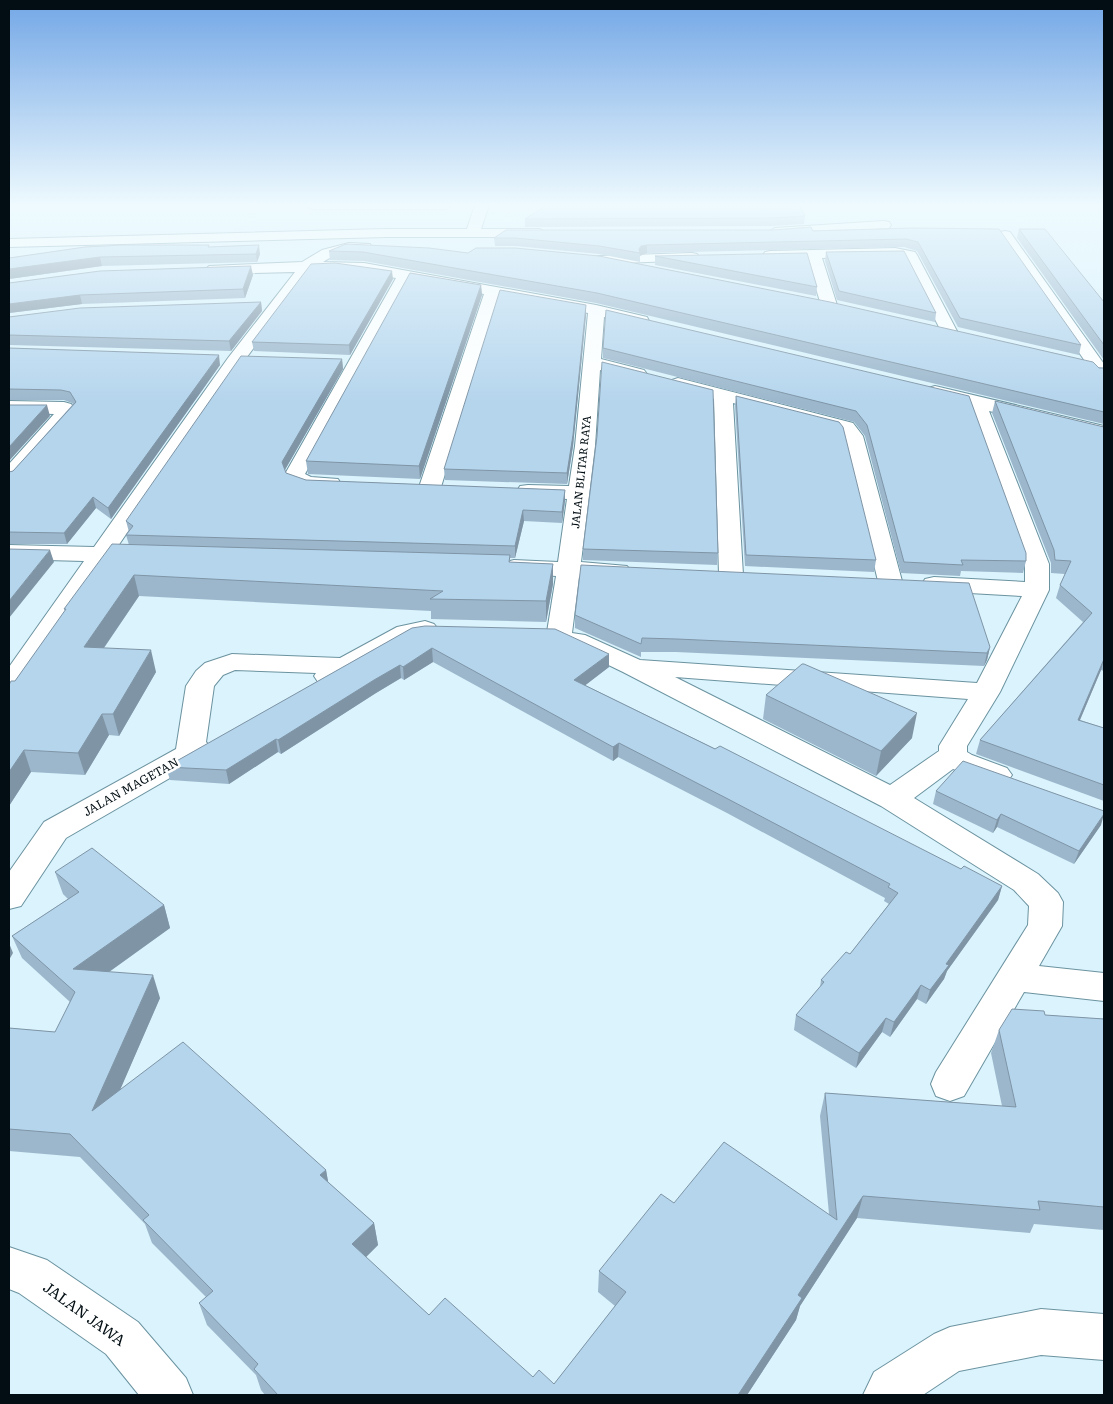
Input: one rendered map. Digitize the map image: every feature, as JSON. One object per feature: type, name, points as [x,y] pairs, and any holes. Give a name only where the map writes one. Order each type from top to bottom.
[{"type":"street","points":[[9,686],[237,358],[269,304],[302,271]]},
{"type":"street","points":[[377,271],[596,310],[653,324]]},
{"type":"street","points":[[651,271],[664,273]]},
{"type":"street","points":[[819,271],[830,305]]},
{"type":"street","points":[[918,271],[950,333]]},
{"type":"street","points":[[1030,271],[1101,372]]},
{"type":"street","points":[[345,484],[308,483],[295,478],[295,474],[346,362],[405,276]]},
{"type":"street","points":[[430,487],[492,292]]},
{"type":"street","points":[[811,301],[848,309]]},
{"type":"street","name":"JALAN BLITAR RAYA","points":[[596,310],[579,493],[569,569],[545,632],[632,666]]},
{"type":"street","points":[[932,328],[969,337]]},
{"type":"street","points":[[591,362],[836,424],[850,431],[854,436],[880,581],[1037,590]]},
{"type":"street","points":[[1080,363],[1101,372]]},
{"type":"street","points":[[920,389],[1104,432]]},
{"type":"street","points":[[723,395],[731,575]]},
{"type":"street","points":[[977,403],[1037,564],[1037,590],[986,692],[952,746],[954,755],[962,762],[1015,782]]},
{"type":"street","points":[[9,407],[53,406],[64,408],[67,412],[9,476]]},
{"type":"street","points":[[509,490],[579,493]]},
{"type":"street","points":[[9,552],[140,556]]},
{"type":"street","points":[[490,566],[645,572]]},
{"type":"street","points":[[302,690],[406,632],[426,629],[455,630]]},
{"type":"street","points":[[190,753],[200,686],[205,677],[214,669],[232,662],[346,666]]},
{"type":"street","points":[[632,666],[986,692]]},
{"type":"street","points":[[632,666],[892,799],[1026,882],[1046,902],[1045,926],[950,1084]]},
{"type":"street","name":"JALAN MAGETAN","points":[[9,897],[55,830],[216,739]]},
{"type":"street","points":[[892,799],[954,755]]},
{"type":"street","points":[[1015,977],[1104,987]]},
{"type":"street","name":"JALAN JAWA","points":[[9,1268],[31,1275],[122,1338],[169,1395]]},
{"type":"street","points":[[886,1395],[950,1350],[1040,1332],[1104,1337]]},
{"type":"building","points":[[100,271],[249,271],[243,289],[80,295],[9,304],[9,283]]},
{"type":"building","points":[[306,271],[392,271],[349,345],[252,342]]},
{"type":"building","points":[[469,271],[672,271],[830,302],[1093,362],[1099,368],[1104,368],[1104,412],[597,293]]},
{"type":"building","points":[[731,271],[812,271],[817,287]]},
{"type":"building","points":[[832,271],[914,271],[936,313],[839,291]]},
{"type":"building","points":[[934,271],[1028,271],[1081,345],[960,318]]},
{"type":"building","points":[[1049,271],[1079,271],[1104,302],[1104,345]]},
{"type":"building","points":[[410,273],[481,285],[419,466],[306,461]]},
{"type":"building","points":[[500,290],[586,305],[573,435],[567,473],[444,469]]},
{"type":"building","points":[[261,302],[229,341],[9,335],[9,317],[80,308]]},
{"type":"building","points":[[606,310],[969,396],[1026,553],[1026,561],[961,560],[963,565],[904,562],[867,425],[856,411],[603,348]]},
{"type":"building","points":[[9,348],[219,355],[108,508],[93,497],[64,533],[9,532],[9,472],[13,471],[76,402],[70,392],[61,390],[9,389]]},
{"type":"building","points":[[241,356],[342,359],[282,462],[286,473],[306,480],[565,490],[562,512],[523,510],[515,546],[126,535],[133,526],[126,521]]},
{"type":"building","points":[[602,362],[713,390],[718,553],[583,549],[597,436]]},
{"type":"building","points":[[736,396],[839,422],[843,427],[876,560],[746,555]]},
{"type":"building","points":[[995,401],[1104,427],[1104,659],[1078,720],[1104,728],[1104,785],[980,740],[1092,613],[1060,585],[1071,561],[1055,560],[1054,550]]},
{"type":"building","points":[[9,405],[47,405],[9,447]]},
{"type":"building","points":[[112,544],[510,555],[509,562],[553,564],[546,601],[430,599],[443,591],[134,575],[84,647],[151,650],[113,714],[102,714],[78,753],[24,750],[9,772],[9,685],[11,681],[15,681],[66,609],[64,609]]},
{"type":"building","points":[[9,549],[50,550],[9,601]]},
{"type":"building","points":[[581,565],[969,583],[990,647],[987,653],[642,638],[641,644],[575,615]]},
{"type":"building","points":[[425,626],[555,629],[609,654],[574,680],[715,749],[720,746],[961,869],[964,866],[1002,886],[946,964],[949,965],[930,990],[921,985],[894,1022],[886,1018],[859,1053],[796,1015],[824,982],[821,980],[846,952],[850,954],[898,893],[888,887],[890,884],[619,743],[613,747],[432,648],[403,667],[400,665],[374,680],[226,770],[166,767],[412,628]]},
{"type":"building","points":[[802,664],[917,713],[881,751],[766,695]]},
{"type":"building","points":[[963,761],[1104,811],[1104,814],[1079,851],[1001,814],[997,820],[936,791]]},
{"type":"building","points":[[92,848],[164,905],[73,969],[153,975],[92,1111],[183,1042],[326,1170],[320,1175],[374,1223],[352,1244],[429,1315],[445,1298],[533,1377],[539,1370],[554,1384],[626,1292],[599,1271],[661,1194],[674,1203],[724,1142],[837,1220],[825,1093],[1016,1107],[999,1030],[1012,1009],[1044,1011],[1045,1015],[1104,1019],[1104,1207],[1038,1201],[1040,1210],[863,1196],[798,1295],[802,1298],[738,1395],[278,1395],[254,1369],[258,1364],[199,1303],[213,1291],[143,1220],[149,1215],[70,1134],[9,1129],[9,1028],[55,1032],[75,992],[12,936],[79,892],[55,872]]}]
